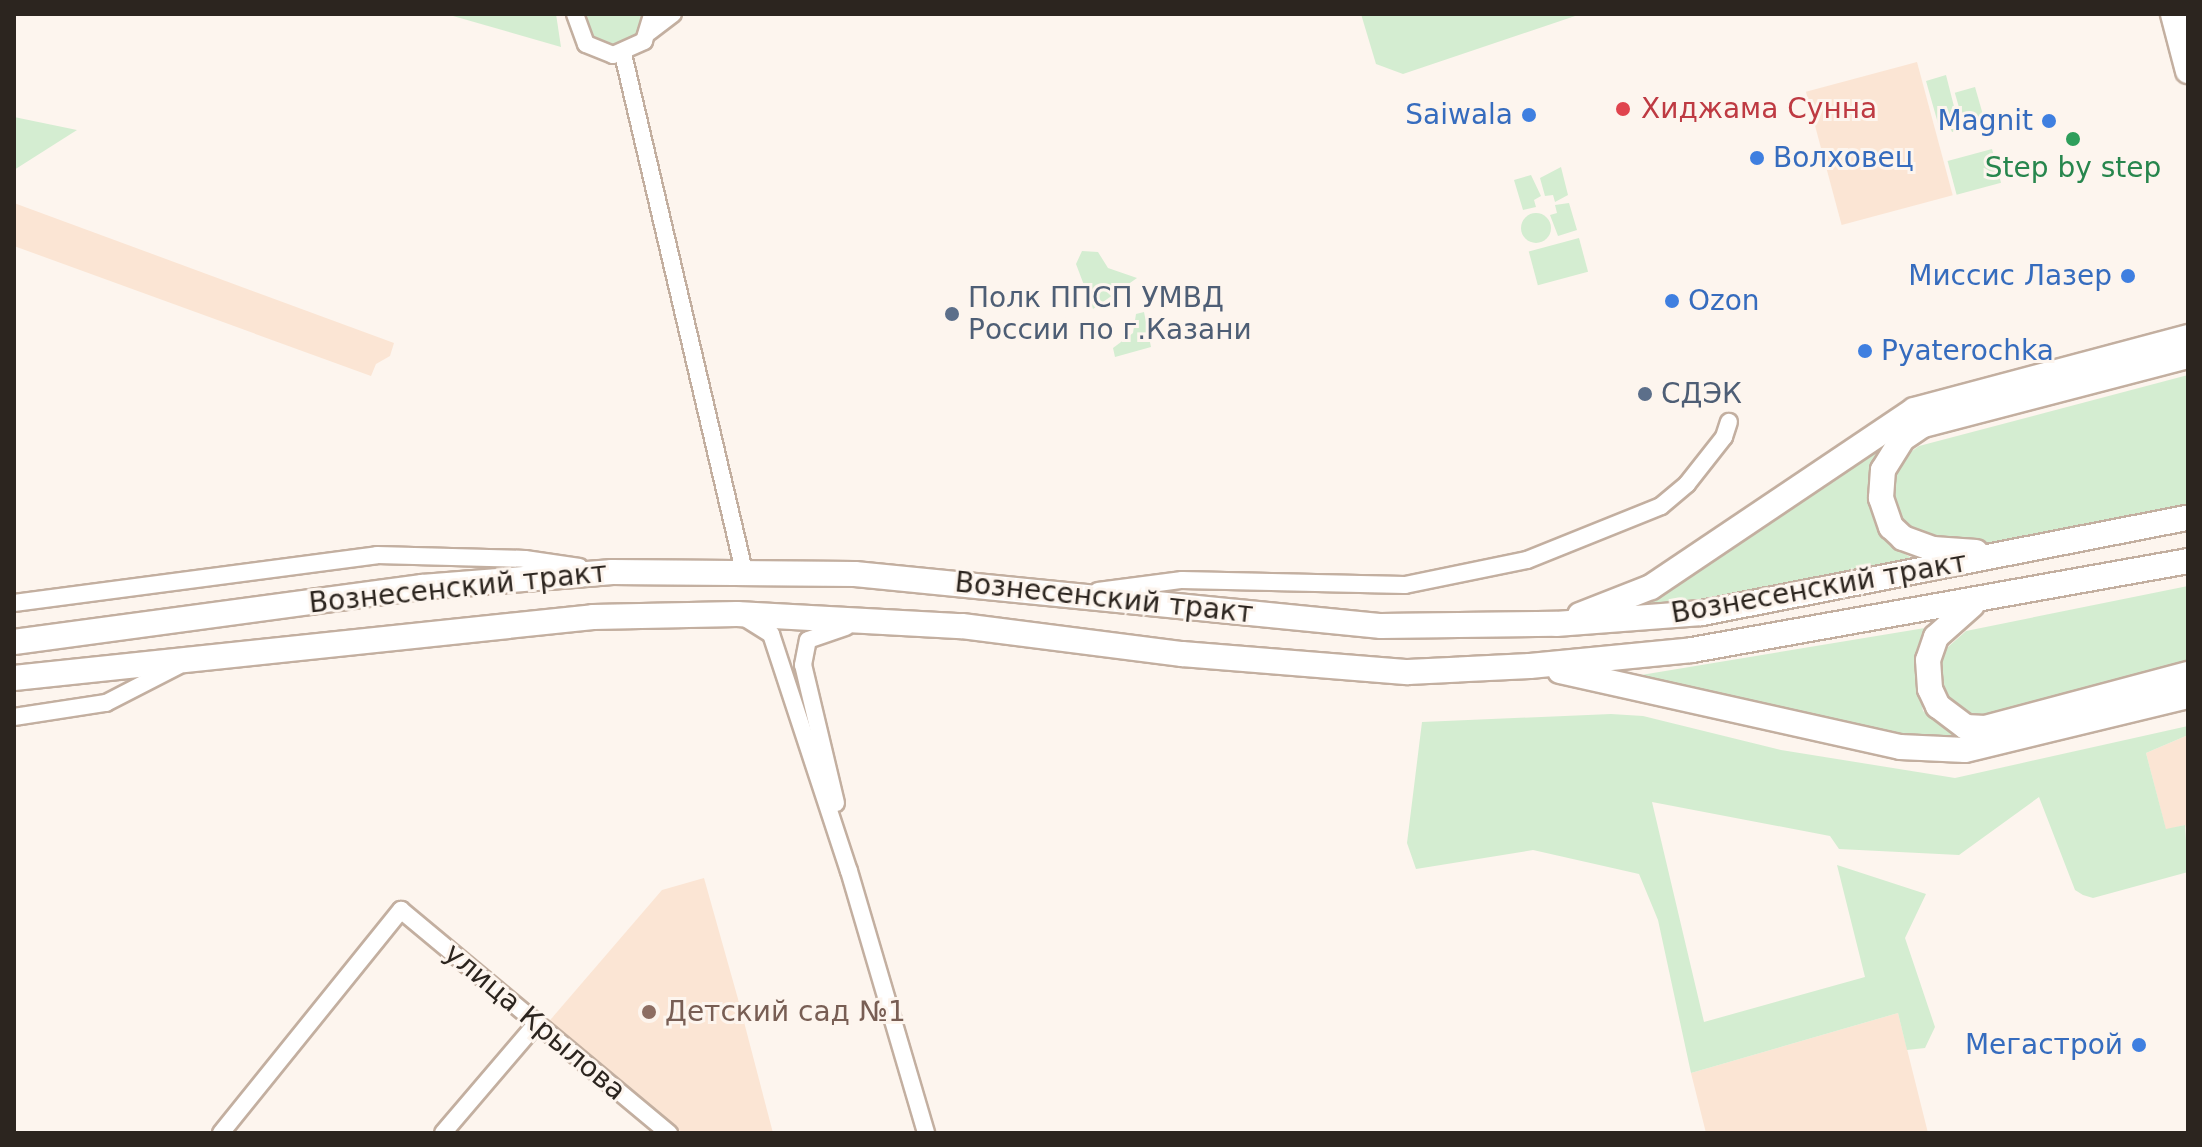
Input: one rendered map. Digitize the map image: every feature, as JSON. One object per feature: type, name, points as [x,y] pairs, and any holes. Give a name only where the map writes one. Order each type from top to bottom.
[{"type":"main road","points":[[2173,14],[2188,71]]},
{"type":"main road","points":[[1556,624],[1651,587],[1914,410],[2188,337]]},
{"type":"main road","points":[[2002,554],[1933,549],[1903,538],[1891,527],[1881,498],[1883,470],[1902,439],[1923,425],[2188,356]]},
{"type":"main road","name":"Вознесенский тракт","points":[[14,642],[422,587],[612,572],[855,574],[1381,626],[1556,624],[1702,613],[2188,518]]},
{"type":"main road","name":"Вознесенский тракт","points":[[14,678],[197,656],[593,617],[737,614],[889,620],[1182,654],[1408,672],[1530,666],[1692,650],[1977,602],[2188,561]]},
{"type":"main road","points":[[1977,602],[1948,622],[1928,660],[1930,689],[1938,706],[1966,727],[1985,728],[2188,674]]},
{"type":"main road","points":[[1530,666],[1913,748],[1965,750],[2188,696]]},
{"type":"street","points":[[575,14],[586,44],[602,53],[623,54],[673,14]]},
{"type":"street","points":[[649,32],[652,14]]},
{"type":"street","points":[[623,54],[744,571]]},
{"type":"street","points":[[1075,594],[1182,580],[1405,585],[1527,560],[1661,506],[1687,484],[1724,437],[1729,422]]},
{"type":"street","points":[[14,603],[377,555],[525,559],[612,572]]},
{"type":"street","points":[[737,614],[771,634],[849,871],[926,1133]]},
{"type":"street","points":[[849,871],[803,665],[808,640],[819,632],[889,620]]},
{"type":"street","points":[[14,717],[106,703],[197,656]]},
{"type":"street","name":"улица Крылова","points":[[225,1132],[401,910],[666,1132]]},
{"type":"street","points":[[443,1133],[537,1023]]},
{"type":"shaded area","points":[[1917,62],[1953,195],[1842,225],[1806,92]]},
{"type":"shaded area","points":[[14,203],[394,343],[390,356],[376,364],[371,376],[14,246]]},
{"type":"shaded area","points":[[2188,735],[2188,835],[2185,825],[2166,830],[2146,753]]},
{"type":"shaded area","name":"Детский сад №1","points":[[704,878],[773,1133],[683,1133],[545,1026],[662,890]]},
{"type":"shaded area","points":[[1898,1013],[1928,1133],[1706,1133],[1691,1073]]},
{"type":"green space","points":[[446,14],[556,14],[561,47]]},
{"type":"green space","points":[[581,14],[647,14],[639,37],[613,49],[590,40]]},
{"type":"green space","points":[[1361,14],[1581,14],[1403,74],[1376,64]]},
{"type":"green space","points":[[1946,75],[1960,130],[1952,132],[1949,125],[1939,127],[1926,81]]},
{"type":"green space","points":[[1975,87],[1985,123],[1965,128],[1955,93]]},
{"type":"green space","points":[[14,117],[77,130],[14,170]]},
{"type":"green space","points":[[1992,149],[2001,183],[1957,195],[1948,161]]},
{"type":"green space","points":[[1561,167],[1568,195],[1555,202],[1553,195],[1545,196],[1540,178]]},
{"type":"green space","points":[[1531,175],[1541,196],[1534,200],[1536,207],[1523,210],[1514,180]]},
{"type":"green space","points":[[1569,203],[1577,230],[1558,236],[1550,215],[1557,213],[1555,205]]},
{"type":"green space","points":[[1536,213],[1542,214],[1550,222],[1550,234],[1542,242],[1536,243],[1530,242],[1522,234],[1521,228],[1522,222],[1530,214]]},
{"type":"green space","points":[[1579,238],[1588,272],[1538,285],[1529,251]]},
{"type":"green space","points":[[1082,251],[1098,252],[1108,268],[1137,278],[1093,309],[1076,264]]},
{"type":"green space","points":[[1144,312],[1151,347],[1115,357],[1113,348],[1133,333],[1136,314]]},
{"type":"green space","points":[[2188,375],[2188,505],[1932,554],[1894,517],[1891,484],[1905,456],[1919,446]]},
{"type":"green space","points":[[1890,433],[1871,464],[1871,496],[1890,545],[1920,563],[1696,607],[1632,607]]},
{"type":"green space","points":[[2188,586],[2188,669],[1970,721],[1938,692],[1940,654],[1966,631]]},
{"type":"green space","points":[[1931,627],[1914,666],[1923,711],[1967,743],[1938,743],[1629,677]]},
{"type":"green space","points":[[1611,714],[1643,716],[1781,750],[1955,778],[2188,726],[2188,735],[2146,753],[2166,829],[2185,825],[2188,872],[2093,898],[2083,895],[2075,890],[2039,797],[1959,855],[1839,849],[1830,836],[1652,802],[1704,1022],[1865,977],[1837,865],[1926,894],[1905,938],[1935,1027],[1925,1048],[1907,1050],[1898,1013],[1691,1073],[1658,920],[1639,874],[1533,850],[1416,869],[1407,843],[1422,722]]},
{"type":"place","name":"Хиджама Сунна","points":[[1623,109]]},
{"type":"place","name":"Saiwala","points":[[1529,115]]},
{"type":"place","name":"Magnit","points":[[2049,121]]},
{"type":"place","name":"Step by step","points":[[2073,139]]},
{"type":"place","name":"Волховец","points":[[1757,158]]},
{"type":"place","name":"Миссис Лазер","points":[[2128,276]]},
{"type":"place","name":"Ozon","points":[[1672,301]]},
{"type":"place","name":"Полк ППСП УМВД России по г.Казани","points":[[952,314]]},
{"type":"place","name":"Pyaterochka","points":[[1865,351]]},
{"type":"place","name":"СДЭК","points":[[1645,394]]},
{"type":"place","name":"Детский сад №1","points":[[649,1012]]},
{"type":"place","name":"Мегастрой","points":[[2139,1045]]}]
